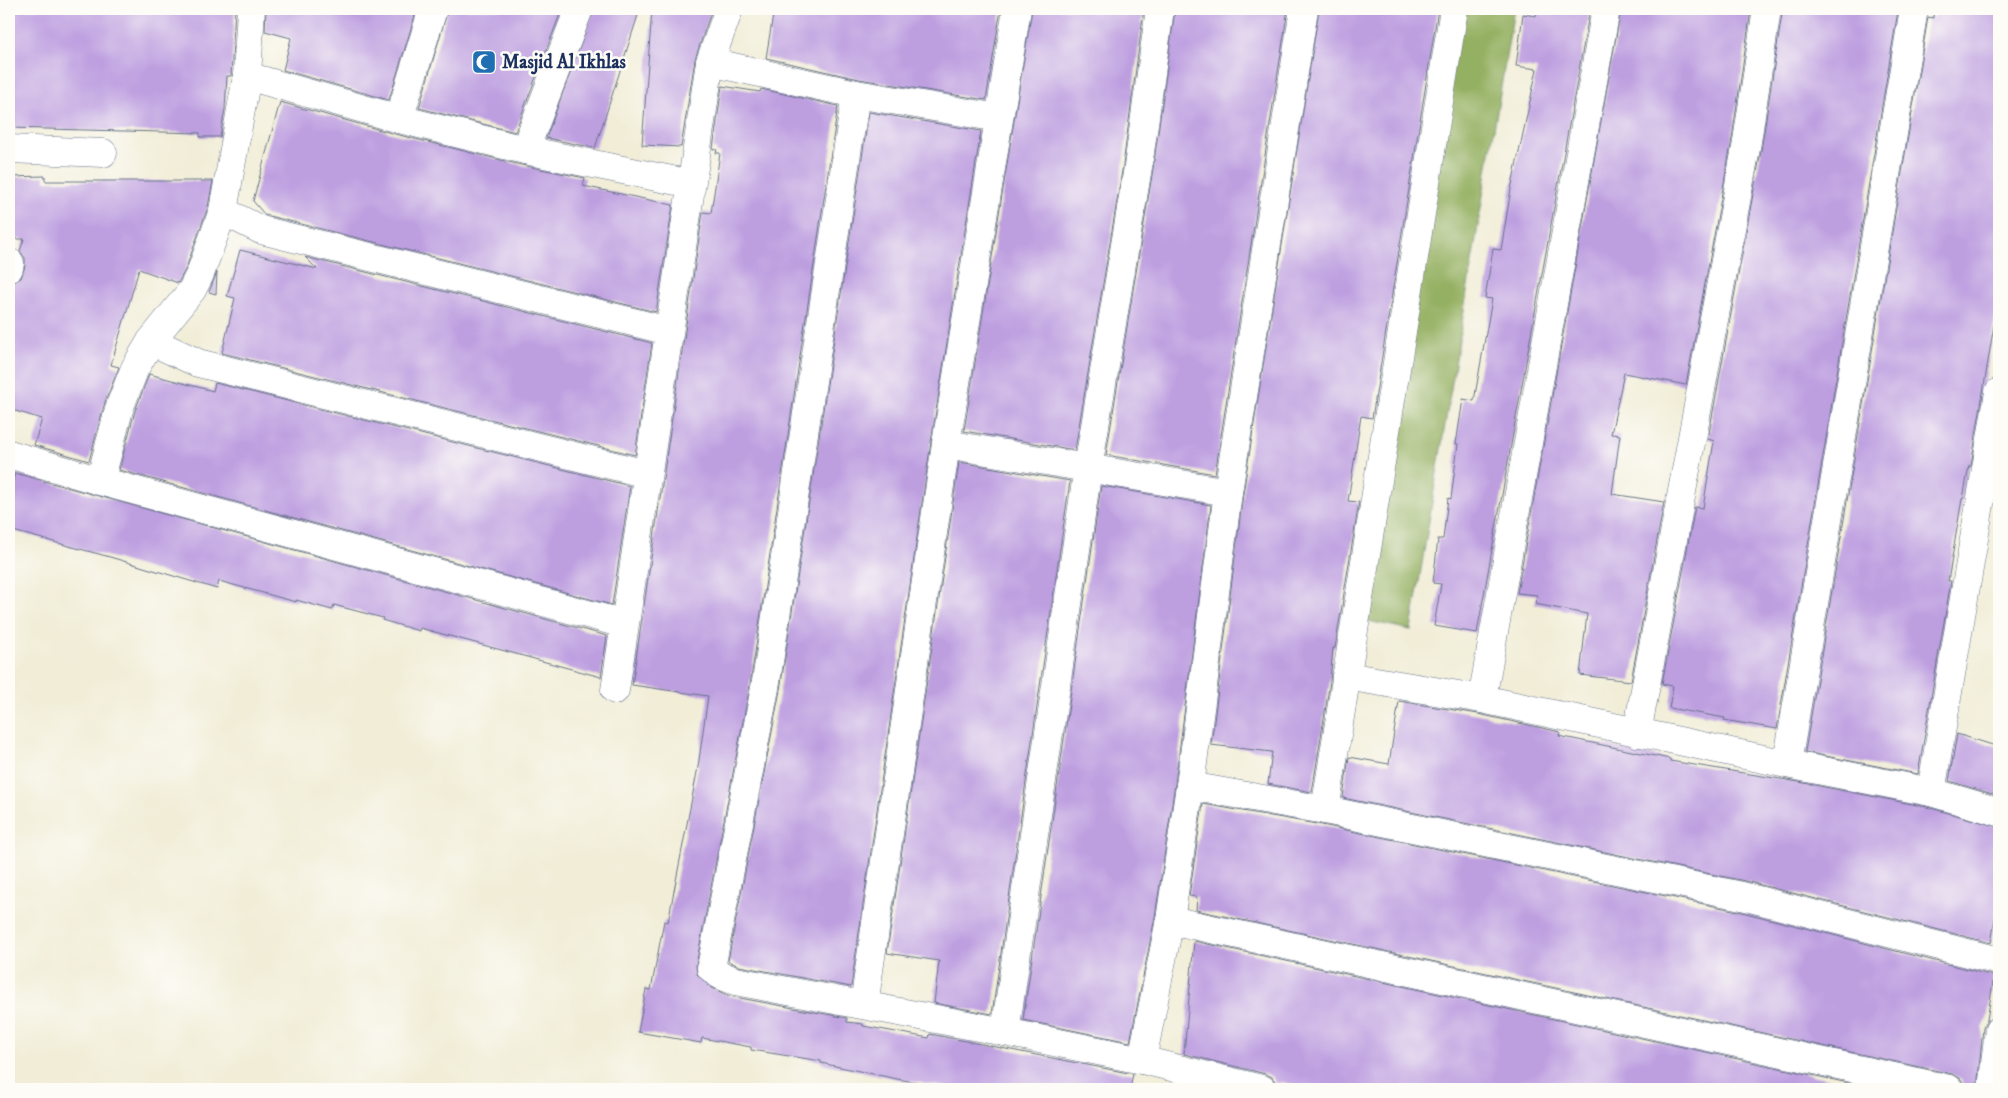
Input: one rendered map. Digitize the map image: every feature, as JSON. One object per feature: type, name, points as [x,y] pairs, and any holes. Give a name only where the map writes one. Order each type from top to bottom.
[{"type":"street","points":[[100,481],[120,406],[135,368],[151,341],[192,290],[200,274],[223,212],[248,76],[251,9]]},
{"type":"street","points":[[399,119],[433,9]]},
{"type":"street","points":[[525,150],[579,9]]},
{"type":"street","points":[[615,690],[710,62],[729,9]]},
{"type":"street","points":[[864,1005],[946,444],[1017,9]]},
{"type":"street","points":[[1005,1032],[1088,468],[1138,167],[1160,9]]},
{"type":"street","points":[[1142,1060],[1170,920],[1190,786],[1228,492],[1304,9]]},
{"type":"street","points":[[1325,810],[1454,9]]},
{"type":"street","points":[[1482,699],[1606,9]]},
{"type":"street","points":[[1637,733],[1744,157],[1768,9]]},
{"type":"street","points":[[1787,764],[1914,9]]},
{"type":"street","points":[[710,62],[856,94],[999,118]]},
{"type":"street","points":[[248,76],[399,119],[525,150],[691,184]]},
{"type":"street","points":[[856,94],[765,688],[711,968],[720,975],[735,982],[1005,1032],[1142,1060],[1262,1089]]},
{"type":"street","points":[[9,149],[103,152]]},
{"type":"street","points":[[223,212],[261,230],[669,330]]},
{"type":"street","points":[[151,341],[198,363],[647,474]]},
{"type":"street","points":[[1931,792],[1999,392]]},
{"type":"street","points":[[946,444],[1228,492]]},
{"type":"street","points":[[9,454],[100,481],[624,624]]},
{"type":"street","points":[[1346,676],[1482,699],[1637,733],[1931,792],[1999,812]]},
{"type":"street","points":[[1190,786],[1325,810],[1742,896],[1999,961]]},
{"type":"street","points":[[1170,920],[1949,1089]]},
{"type":"street","points":[[1992,1089],[1999,1030]]},
{"type":"green space","points":[[1458,9],[1514,9],[1411,630],[1358,619]]},
{"type":"building","points":[[9,9],[235,9],[231,76],[227,76],[225,109],[220,137],[200,137],[200,133],[9,128]]},
{"type":"building","points":[[266,9],[417,9],[389,100],[283,70],[291,38],[265,31]]},
{"type":"building","name":"Masjid Al Ikhlas","points":[[448,9],[562,9],[515,132],[419,108]]},
{"type":"building","points":[[594,9],[640,9],[595,148],[546,138]]},
{"type":"building","points":[[652,9],[712,9],[695,59],[681,147],[642,145]]},
{"type":"building","points":[[774,9],[810,14],[811,9],[1001,9],[986,100],[859,79],[766,58]]},
{"type":"building","points":[[1032,9],[1144,9],[1123,165],[1075,450],[964,431]]},
{"type":"building","points":[[1175,9],[1288,9],[1215,474],[1106,455],[1153,169]]},
{"type":"building","points":[[1319,9],[1438,9],[1372,418],[1361,416],[1348,501],[1359,502],[1335,648],[1333,648],[1330,681],[1312,792],[1268,784],[1272,752],[1211,745],[1243,494]]},
{"type":"building","points":[[1537,9],[1590,9],[1477,633],[1434,626],[1441,584],[1433,583],[1438,539],[1443,539],[1448,498],[1451,499],[1458,444],[1456,444],[1463,399],[1474,401],[1492,299],[1485,298],[1493,249],[1501,250],[1511,189],[1537,69],[1516,66],[1523,14],[1536,16]]},
{"type":"building","points":[[1621,9],[1751,10],[1731,145],[1686,385],[1624,373],[1611,434],[1620,435],[1612,494],[1664,502],[1631,681],[1580,675],[1587,614],[1535,604],[1537,595],[1517,593]]},
{"type":"building","points":[[1787,9],[1884,9],[1898,11],[1777,729],[1669,708],[1673,686],[1662,684],[1695,507],[1703,508],[1714,441],[1708,439],[1761,151],[1782,14],[1786,15]]},
{"type":"building","points":[[1934,9],[1999,9],[1999,294],[1971,466],[1969,466],[1962,499],[1948,581],[1951,581],[1918,774],[1805,752],[1928,17],[1933,18]]},
{"type":"building","points":[[722,86],[760,92],[761,89],[838,106],[750,685],[696,965],[697,974],[710,987],[729,996],[847,1018],[847,1022],[863,1024],[863,1026],[929,1038],[930,1034],[1133,1074],[1130,1089],[957,1089],[897,1079],[821,1063],[821,1061],[751,1050],[751,1047],[702,1038],[701,1043],[638,1032],[646,989],[651,990],[664,921],[668,922],[698,767],[708,696],[632,685],[703,212],[711,213],[720,153],[716,153],[717,150],[713,149]]},
{"type":"building","points":[[280,102],[395,134],[521,165],[585,178],[583,186],[673,205],[656,312],[265,215],[253,201]]},
{"type":"building","points":[[869,112],[981,131],[931,442],[851,987],[739,966],[728,961],[780,690]]},
{"type":"building","points":[[45,176],[45,181],[213,181],[208,207],[186,268],[178,283],[139,269],[111,365],[119,367],[105,402],[89,461],[34,445],[42,419],[9,409],[9,293],[12,283],[21,278],[25,266],[25,258],[20,251],[24,239],[9,239],[9,177]]},
{"type":"building","points":[[240,250],[317,269],[305,257],[652,343],[635,455],[222,353],[235,298],[227,296]]},
{"type":"building","points":[[217,272],[216,294],[209,292]]},
{"type":"building","points":[[149,374],[213,391],[215,383],[630,486],[612,605],[119,470],[135,411]]},
{"type":"building","points":[[959,462],[1070,481],[992,1014],[934,1003],[939,961],[887,953]]},
{"type":"building","points":[[15,473],[607,636],[601,677],[420,628],[419,631],[382,620],[383,618],[334,605],[332,610],[219,581],[217,589],[110,557],[9,530],[9,496]]},
{"type":"building","points":[[1101,486],[1211,505],[1175,784],[1155,917],[1130,1042],[1023,1020]]},
{"type":"building","points":[[1399,701],[1478,714],[1560,732],[1559,736],[1670,759],[1670,761],[1799,782],[1927,807],[1999,827],[1999,896],[1991,943],[1745,881],[1343,798],[1349,757],[1389,764]]},
{"type":"building","points":[[1957,734],[1999,747],[1999,796],[1949,781]]},
{"type":"building","points":[[1203,804],[1322,825],[1738,911],[1994,976],[1987,1020],[1983,1028],[1977,1089],[1964,1089],[1964,1084],[1960,1078],[1952,1074],[1196,910],[1197,897],[1189,896]]},
{"type":"building","points":[[1194,941],[1876,1089],[1314,1089],[1281,1082],[1280,1084],[1276,1083],[1272,1077],[1266,1074],[1184,1054]]},
{"type":"place","name":"Masjid Al Ikhlas","points":[[484,62]]}]
